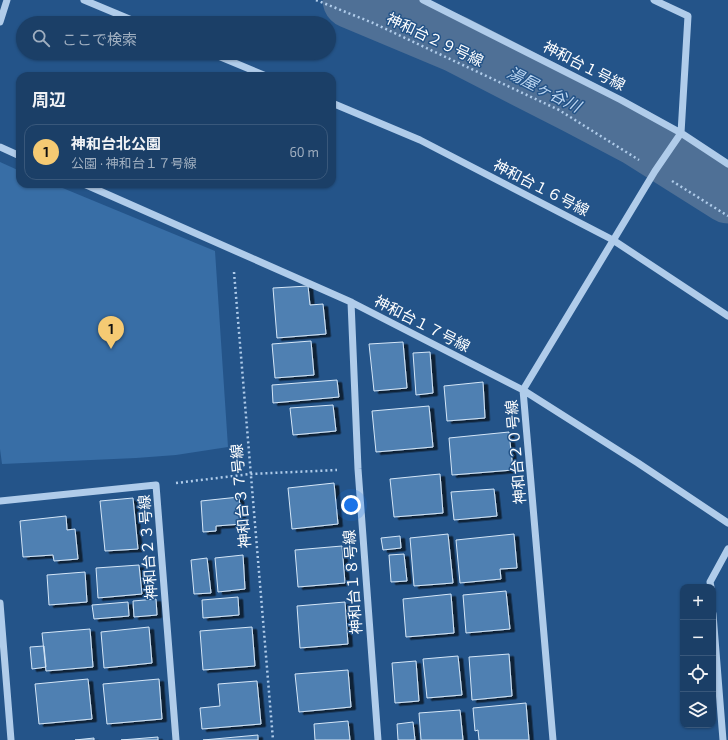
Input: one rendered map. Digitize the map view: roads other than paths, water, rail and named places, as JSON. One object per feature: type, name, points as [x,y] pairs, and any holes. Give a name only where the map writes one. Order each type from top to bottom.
[{"type":"street","points":[[0,22],[7,0]]},
{"type":"street","points":[[84,0],[122,16]]},
{"type":"street","name":"神和台１号線","points":[[423,0],[621,100],[681,133],[728,164]]},
{"type":"street","points":[[654,0],[688,16],[681,133]]},
{"type":"street","points":[[228,60],[256,72]]},
{"type":"street","name":"神和台１６号線","points":[[336,105],[420,140],[613,240],[728,316]]},
{"type":"street","name":"神和台２０号線","points":[[553,740],[523,390],[655,170],[681,133]]},
{"type":"street","points":[[0,147],[16,154]]},
{"type":"street","name":"神和台１７号線","points":[[93,188],[350,302],[523,390],[638,463],[728,523]]},
{"type":"street","name":"神和台１８号線","points":[[350,302],[358,469],[378,740]]},
{"type":"street","name":"神和台２３号線","points":[[0,501],[156,485],[176,740]]},
{"type":"street","points":[[710,584],[710,582],[728,548]]},
{"type":"street","points":[[0,603],[11,740]]},
{"type":"street","points":[[713,620],[723,740]]},
{"type":"waterway","name":"湯屋ヶ谷川","points":[[351,0],[456,44],[575,105],[636,137],[728,195]]},
{"type":"place","name":"神和台北公園","points":[[111,349]]}]
